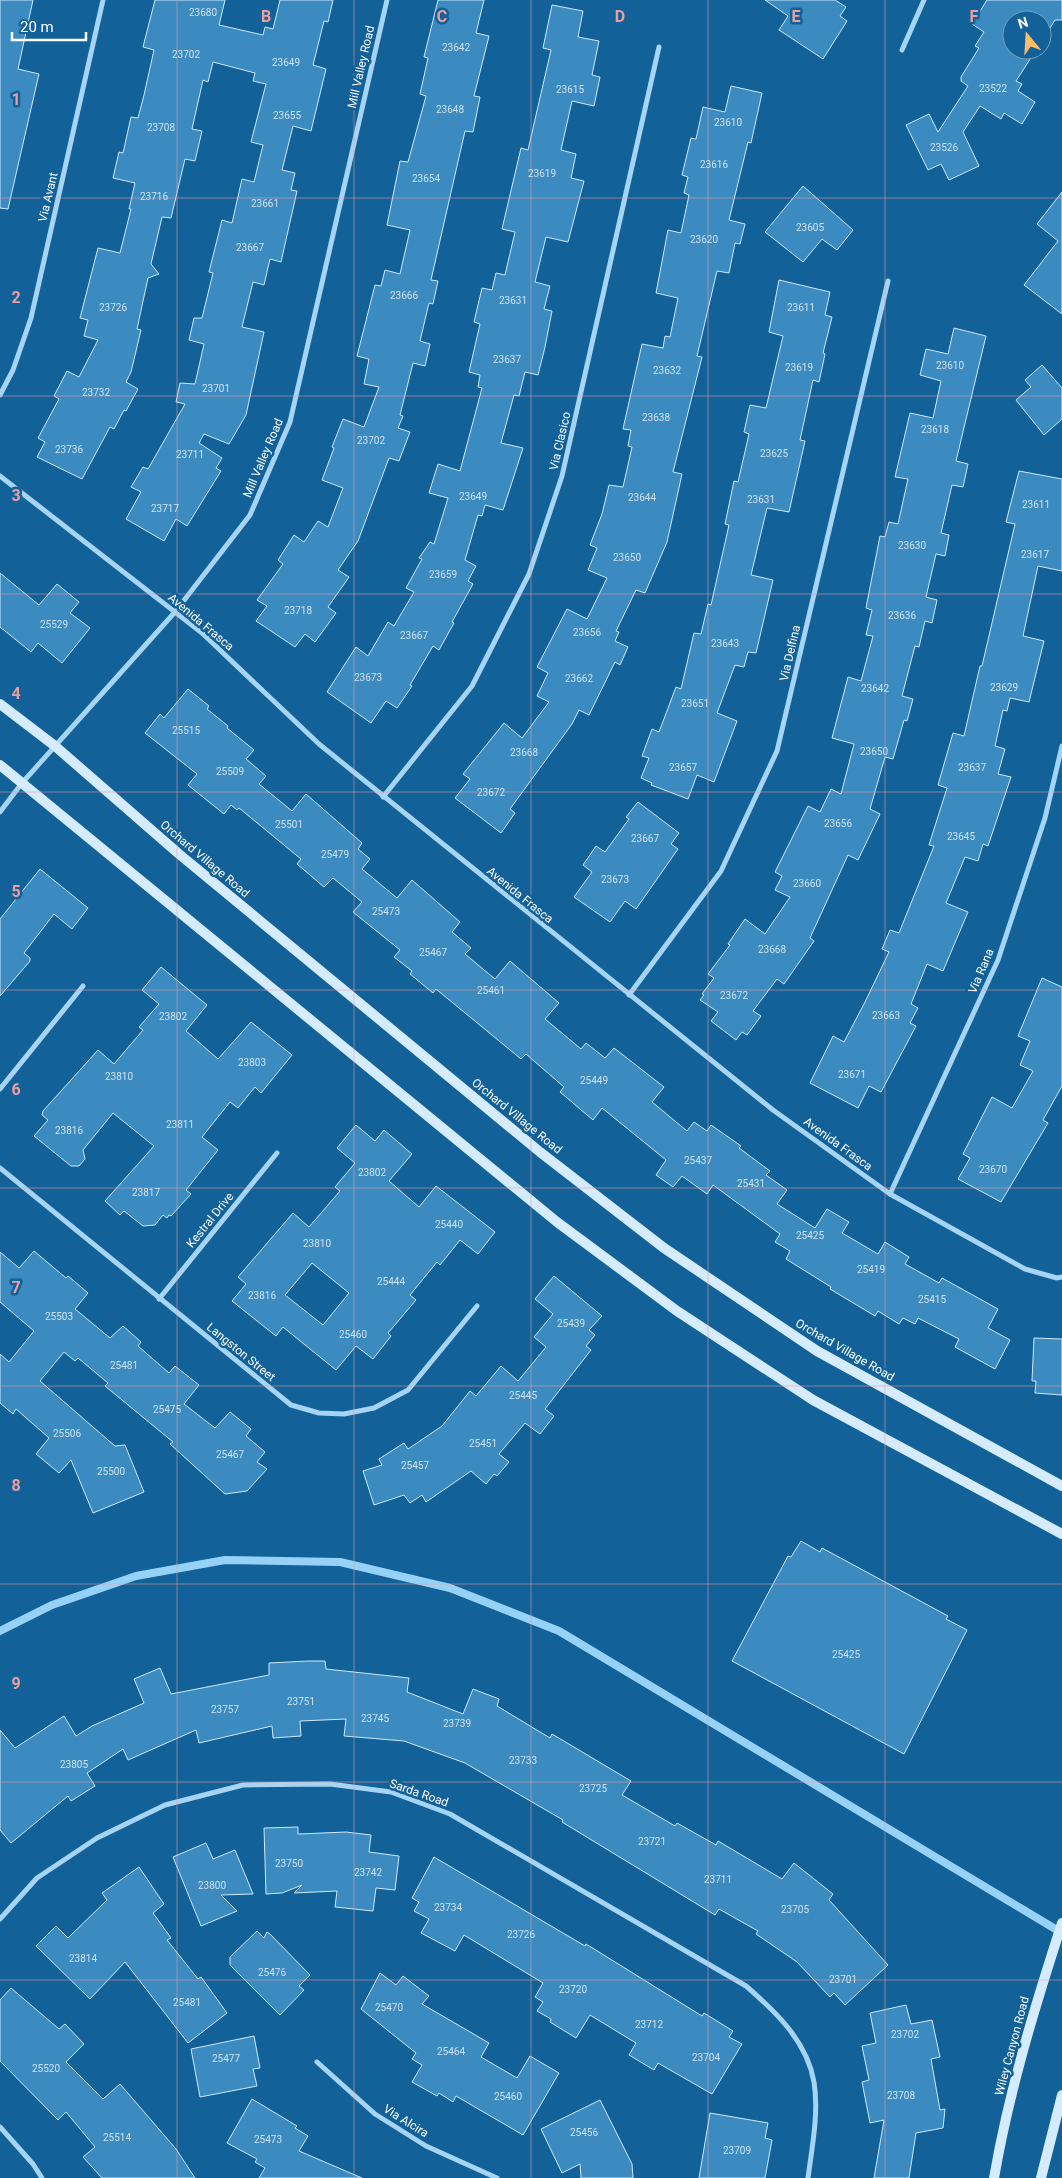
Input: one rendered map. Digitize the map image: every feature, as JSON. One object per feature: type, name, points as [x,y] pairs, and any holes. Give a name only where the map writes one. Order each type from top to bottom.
[{"type":"main road","name":"Orchard Village Road","points":[[0,704],[56,746],[209,879],[540,1152],[664,1248],[817,1351],[1062,1486]]},
{"type":"main road","points":[[0,765],[557,1222],[677,1311],[813,1400],[1062,1534]]},
{"type":"main road","name":"Wiley Canyon Road","points":[[994,2178],[1001,2134],[1045,1974],[1062,1923]]},
{"type":"main road","points":[[1042,2178],[1062,2095]]},
{"type":"street","name":"Via Avant","points":[[0,395],[13,370],[31,318],[103,0]]},
{"type":"street","name":"Mill Valley Road","points":[[0,812],[22,784],[174,612],[250,515],[290,422],[387,0]]},
{"type":"street","points":[[902,50],[924,0]]},
{"type":"street","name":"Via Clasico","points":[[383,797],[472,686],[529,574],[562,476],[659,47]]},
{"type":"street","name":"Via Delfina","points":[[629,995],[720,871],[777,751],[888,281]]},
{"type":"street","name":"Avenida Frasca","points":[[0,476],[202,633],[319,744],[774,1110],[890,1194],[1025,1269],[1056,1278],[1062,1277]]},
{"type":"street","name":"Via Rana","points":[[890,1194],[998,960],[1045,818],[1062,746]]},
{"type":"street","points":[[0,1089],[83,986]]},
{"type":"street","name":"Kestral Drive","points":[[159,1299],[277,1152]]},
{"type":"street","name":"Langston Street","points":[[0,1168],[291,1405],[319,1413],[344,1414],[374,1408],[408,1390],[477,1306]]},
{"type":"street","name":"Sarda Road","points":[[0,1919],[36,1878],[97,1838],[165,1805],[243,1785],[330,1784],[391,1792],[450,1814],[746,1986],[776,2012],[800,2044],[814,2082],[815,2132],[808,2178]]},
{"type":"street","name":"Via Alcira","points":[[317,2062],[375,2114],[426,2146],[496,2178]]},
{"type":"street","points":[[0,2127],[34,2164],[42,2178]]},
{"type":"building","points":[[0,0],[33,0],[18,69],[39,74],[8,209],[0,208]]},
{"type":"building","points":[[155,0],[225,0],[219,25],[263,35],[265,27],[273,29],[280,0],[333,0],[328,22],[324,21],[313,65],[326,69],[311,131],[293,126],[282,170],[295,173],[291,190],[297,191],[281,262],[270,259],[264,285],[253,282],[242,327],[264,332],[246,415],[229,444],[204,434],[199,443],[222,458],[216,468],[221,471],[187,526],[176,519],[164,541],[126,519],[141,492],[131,487],[143,467],[148,469],[185,404],[176,402],[180,383],[195,384],[204,344],[189,340],[194,318],[202,318],[213,273],[209,272],[222,220],[232,223],[242,179],[254,182],[263,145],[251,142],[266,84],[253,81],[255,73],[213,62],[208,82],[203,80],[192,129],[202,131],[195,161],[185,159],[171,218],[162,217],[151,264],[159,274],[148,278],[137,329],[141,330],[131,372],[126,382],[138,389],[126,411],[124,410],[114,429],[110,427],[82,479],[37,457],[45,442],[38,438],[59,399],[54,396],[67,371],[79,377],[98,340],[84,336],[88,320],[80,318],[98,248],[120,253],[131,209],[129,209],[135,183],[113,178],[119,152],[123,153],[131,117],[138,118],[144,95],[154,50],[143,47]]},
{"type":"building","points":[[438,0],[484,0],[476,33],[489,36],[474,96],[480,97],[473,132],[465,131],[431,280],[438,281],[433,304],[429,303],[420,341],[430,344],[425,366],[413,363],[400,415],[403,416],[398,428],[410,432],[399,461],[389,458],[358,541],[338,570],[349,577],[328,607],[336,613],[315,642],[305,634],[295,647],[256,621],[267,606],[257,600],[283,564],[278,560],[294,535],[304,542],[318,521],[328,527],[343,488],[322,480],[334,448],[332,447],[343,419],[364,427],[379,387],[364,384],[369,359],[357,356],[375,285],[381,286],[385,270],[400,274],[410,230],[387,225],[400,161],[408,162],[426,96],[420,94],[428,58],[424,57]]},
{"type":"building","points":[[765,0],[835,0],[846,7],[840,16],[847,21],[823,59],[779,30],[788,16]]},
{"type":"building","points":[[987,0],[1062,0],[1062,20],[1055,20],[1052,25],[1052,10],[1002,10],[1002,60],[1030,60],[1016,81],[1022,84],[1018,91],[1035,102],[1022,124],[1004,113],[1001,119],[980,106],[963,132],[979,166],[949,180],[941,164],[928,170],[906,125],[929,114],[938,132],[968,86],[961,81],[961,77],[979,48],[975,46],[984,32],[972,24]]},
{"type":"building","points":[[552,5],[583,11],[578,37],[599,41],[592,75],[600,77],[594,106],[572,101],[561,150],[576,154],[571,178],[584,181],[568,242],[546,237],[535,282],[550,286],[544,309],[552,311],[545,347],[538,375],[525,372],[519,396],[514,395],[501,443],[523,448],[503,510],[485,505],[482,516],[478,515],[465,560],[476,566],[468,581],[473,584],[452,622],[454,623],[439,650],[433,646],[410,685],[412,686],[397,708],[386,701],[371,723],[327,692],[356,647],[368,656],[388,622],[394,626],[414,592],[406,588],[422,559],[419,558],[430,542],[434,544],[448,498],[429,493],[438,464],[460,471],[482,388],[478,387],[480,375],[469,372],[480,324],[474,322],[482,288],[492,290],[496,273],[505,275],[515,232],[502,229],[521,148],[528,150],[551,50],[543,48]]},
{"type":"building","points":[[731,86],[762,93],[751,143],[748,142],[729,220],[745,224],[740,244],[735,243],[729,273],[717,271],[697,356],[702,357],[673,472],[682,474],[667,542],[645,593],[636,590],[616,631],[619,632],[615,641],[628,647],[620,665],[615,662],[589,715],[579,710],[572,724],[510,809],[515,813],[501,833],[455,798],[470,779],[463,774],[504,723],[522,738],[549,702],[537,696],[548,673],[537,667],[567,609],[587,619],[607,578],[588,570],[597,548],[590,545],[602,514],[609,485],[623,487],[632,447],[628,446],[631,430],[623,429],[642,344],[663,348],[665,336],[670,337],[678,298],[656,293],[668,230],[681,233],[689,195],[684,193],[688,177],[682,175],[691,138],[696,139],[703,107],[725,112]]},
{"type":"building","points":[[803,186],[853,230],[837,250],[822,239],[803,262],[765,232]]},
{"type":"building","points":[[1062,192],[1062,314],[1024,285],[1058,241],[1037,224]]},
{"type":"building","points":[[779,280],[830,292],[825,315],[832,317],[823,353],[825,354],[819,382],[813,380],[800,440],[805,441],[789,512],[767,508],[751,575],[773,580],[756,653],[748,652],[744,667],[735,665],[717,713],[737,721],[714,782],[697,775],[688,799],[651,785],[652,783],[641,778],[649,758],[642,756],[652,729],[659,732],[676,687],[681,689],[694,633],[701,634],[708,604],[711,605],[729,525],[725,524],[734,481],[738,482],[749,434],[744,432],[750,405],[766,408],[783,336],[769,332]]},
{"type":"building","points":[[954,328],[986,336],[956,461],[968,464],[963,487],[952,485],[941,533],[949,535],[945,556],[936,554],[926,597],[937,600],[932,623],[925,621],[919,647],[915,646],[902,696],[913,699],[907,721],[904,720],[893,759],[885,757],[870,809],[880,814],[858,860],[848,855],[810,938],[814,941],[784,984],[777,979],[753,1011],[761,1016],[747,1035],[742,1032],[736,1040],[711,1021],[718,1012],[700,1000],[704,995],[702,994],[714,978],[708,974],[730,945],[728,944],[745,919],[765,934],[790,897],[775,890],[782,876],[775,872],[808,806],[820,812],[831,789],[841,794],[854,744],[832,738],[848,677],[861,681],[873,636],[866,635],[872,610],[866,608],[880,536],[885,537],[889,522],[898,524],[908,479],[895,477],[910,413],[933,418],[941,381],[920,375],[926,349],[948,354]]},
{"type":"building","points":[[1042,365],[1062,388],[1062,419],[1044,435],[1016,400],[1031,387],[1025,380]]},
{"type":"building","points":[[1019,471],[1062,479],[1062,571],[1038,566],[1023,636],[1044,641],[1029,702],[1010,698],[1007,711],[1003,710],[995,746],[1005,749],[998,774],[1011,777],[988,846],[983,844],[978,861],[965,857],[946,903],[968,912],[943,971],[927,964],[911,1004],[918,1008],[910,1023],[916,1026],[881,1092],[869,1086],[858,1108],[810,1083],[833,1036],[844,1042],[865,1002],[889,952],[882,949],[890,930],[899,933],[934,846],[929,845],[947,788],[938,785],[953,733],[964,736],[1015,524],[1006,522]]},
{"type":"building","points":[[0,573],[39,605],[57,584],[79,602],[70,613],[90,628],[62,663],[38,643],[31,652],[0,627]]},
{"type":"building","points":[[188,689],[209,706],[207,709],[228,726],[227,728],[254,750],[246,759],[266,776],[259,784],[292,811],[306,794],[362,843],[358,849],[370,859],[362,869],[397,898],[412,880],[460,922],[452,932],[471,948],[465,954],[495,979],[510,961],[559,1003],[545,1019],[581,1049],[586,1043],[605,1058],[614,1048],[664,1087],[652,1102],[687,1131],[694,1122],[707,1131],[711,1125],[741,1146],[739,1148],[770,1171],[766,1175],[787,1190],[777,1204],[815,1228],[827,1209],[849,1222],[842,1233],[878,1254],[885,1242],[909,1257],[905,1264],[939,1283],[942,1278],[998,1309],[988,1328],[1010,1340],[995,1369],[955,1347],[959,1339],[918,1318],[915,1324],[903,1318],[899,1324],[878,1311],[875,1316],[830,1289],[831,1287],[786,1259],[790,1251],[775,1242],[780,1234],[713,1185],[707,1194],[682,1176],[673,1187],[656,1175],[666,1160],[602,1108],[593,1120],[560,1092],[564,1087],[526,1054],[521,1059],[436,989],[433,993],[410,974],[412,971],[394,957],[400,950],[353,912],[362,902],[333,878],[324,887],[297,864],[301,859],[239,808],[237,810],[231,805],[224,814],[188,785],[197,774],[145,733],[160,714],[164,718]]},
{"type":"building","points":[[638,802],[679,833],[671,844],[678,849],[636,909],[625,901],[610,922],[574,897],[592,872],[583,865],[596,846],[605,852],[629,819],[626,817]]},
{"type":"building","points":[[40,869],[88,908],[72,929],[54,914],[24,953],[30,958],[30,961],[0,996],[0,919]]},
{"type":"building","points":[[161,967],[207,1005],[186,1031],[218,1059],[251,1022],[292,1055],[261,1093],[255,1087],[238,1108],[230,1102],[202,1137],[218,1150],[186,1190],[191,1194],[171,1216],[169,1215],[167,1218],[163,1215],[155,1225],[143,1226],[124,1211],[120,1215],[105,1201],[154,1146],[113,1113],[83,1150],[85,1159],[79,1166],[71,1166],[34,1136],[48,1120],[42,1115],[43,1111],[98,1050],[114,1064],[143,1030],[139,1027],[159,1004],[142,990]]},
{"type":"building","points":[[1042,978],[1062,987],[1062,1086],[1043,1120],[1048,1123],[1001,1202],[958,1179],[970,1158],[963,1154],[992,1097],[1012,1108],[1033,1071],[1020,1065],[1030,1041],[1018,1036]]},
{"type":"building","points":[[356,1125],[375,1141],[384,1130],[412,1154],[389,1181],[419,1207],[436,1186],[495,1232],[478,1254],[460,1240],[440,1265],[437,1262],[410,1295],[416,1300],[388,1333],[391,1336],[373,1359],[356,1346],[336,1370],[283,1327],[276,1336],[232,1301],[246,1284],[238,1277],[293,1213],[309,1227],[340,1191],[335,1187],[355,1163],[337,1148]],"holes":[[[312,1263],[349,1293],[323,1325],[285,1295]]]},
{"type":"building","points":[[34,1251],[66,1278],[68,1276],[88,1293],[75,1309],[110,1338],[123,1326],[141,1342],[138,1346],[169,1373],[175,1366],[199,1385],[184,1404],[215,1428],[230,1412],[251,1429],[246,1436],[265,1452],[257,1462],[267,1469],[247,1491],[225,1494],[170,1444],[173,1442],[105,1386],[108,1383],[78,1358],[75,1361],[64,1352],[40,1381],[115,1446],[125,1445],[144,1492],[93,1513],[71,1460],[59,1473],[36,1454],[49,1438],[16,1409],[13,1414],[0,1403],[0,1354],[9,1362],[34,1331],[0,1302],[0,1252],[19,1268]]},
{"type":"building","points":[[554,1276],[602,1316],[589,1330],[595,1335],[586,1346],[591,1350],[545,1409],[554,1416],[540,1434],[525,1423],[499,1454],[509,1462],[497,1476],[494,1474],[486,1484],[471,1471],[426,1502],[422,1495],[410,1503],[404,1495],[374,1505],[363,1471],[382,1465],[379,1459],[404,1443],[408,1449],[442,1426],[470,1391],[476,1396],[501,1366],[518,1381],[546,1347],[534,1337],[553,1314],[535,1299]]},
{"type":"building","points":[[1034,1338],[1062,1339],[1062,1395],[1035,1393],[1036,1381],[1032,1381]]},
{"type":"building","points":[[801,1541],[820,1552],[822,1548],[948,1616],[946,1619],[967,1630],[904,1754],[732,1661],[788,1556],[791,1557]]},
{"type":"building","points":[[325,1661],[326,1669],[409,1678],[407,1692],[463,1714],[473,1689],[499,1699],[497,1706],[550,1738],[552,1734],[631,1781],[622,1795],[675,1826],[677,1823],[716,1845],[718,1841],[782,1879],[794,1863],[833,1894],[829,1900],[888,1965],[845,2005],[834,1993],[830,1997],[797,1962],[756,1934],[758,1931],[719,1909],[715,1915],[562,1822],[563,1820],[465,1763],[404,1741],[344,1736],[346,1719],[300,1721],[301,1736],[273,1738],[272,1726],[199,1743],[196,1730],[128,1760],[123,1749],[87,1773],[95,1786],[71,1801],[68,1796],[11,1843],[0,1830],[0,1730],[15,1748],[64,1716],[76,1736],[92,1726],[144,1703],[134,1679],[160,1668],[171,1694],[269,1675],[269,1663]]},
{"type":"building","points":[[298,1827],[298,1834],[346,1832],[371,1835],[369,1852],[399,1856],[395,1890],[376,1888],[373,1911],[335,1907],[337,1891],[294,1893],[302,1885],[282,1893],[266,1894],[264,1828]]},
{"type":"building","points":[[206,1843],[213,1859],[235,1850],[253,1894],[221,1895],[237,1911],[201,1926],[173,1857]]},
{"type":"building","points":[[434,1857],[585,1946],[586,1944],[702,2016],[704,2013],[733,2031],[729,2037],[742,2044],[712,2094],[658,2063],[654,2070],[629,2055],[636,2043],[590,2015],[576,2038],[550,2022],[551,2019],[537,2011],[543,2002],[535,1997],[543,1983],[464,1935],[455,1951],[421,1933],[429,1919],[414,1911],[419,1902],[412,1898]]},
{"type":"building","points":[[139,1867],[164,1904],[153,1913],[171,1938],[167,1940],[198,1979],[201,1977],[227,2013],[188,2043],[125,1962],[90,1999],[36,1946],[56,1926],[68,1938],[107,1900],[102,1893]]},
{"type":"building","points":[[257,1931],[264,1938],[267,1932],[270,1934],[310,1975],[299,1986],[304,1990],[280,2015],[230,1965],[230,1957]]},
{"type":"building","points":[[380,1973],[396,1985],[403,1976],[429,1996],[422,2004],[489,2043],[481,2057],[517,2078],[530,2056],[559,2073],[523,2135],[456,2096],[453,2102],[439,2093],[437,2096],[412,2082],[422,2065],[412,2059],[416,2053],[361,2009]]},
{"type":"building","points":[[11,1988],[59,2029],[65,2024],[84,2044],[66,2062],[103,2099],[120,2084],[176,2149],[195,2178],[102,2178],[83,2157],[95,2147],[66,2112],[58,2120],[0,2061],[0,2000]]},
{"type":"building","points":[[906,2005],[911,2024],[932,2020],[940,2057],[931,2059],[940,2110],[945,2109],[943,2128],[916,2133],[909,2178],[874,2178],[884,2120],[870,2123],[862,2082],[869,2080],[862,2046],[876,2043],[870,2013]]},
{"type":"building","points":[[254,2036],[260,2068],[253,2069],[257,2086],[200,2097],[191,2049]]},
{"type":"building","points":[[252,2099],[297,2126],[295,2128],[308,2136],[299,2151],[362,2178],[259,2178],[265,2168],[255,2162],[257,2159],[227,2143]]},
{"type":"building","points":[[600,2100],[632,2164],[633,2178],[581,2178],[580,2164],[562,2173],[541,2129]]},
{"type":"building","points":[[710,2113],[768,2123],[765,2138],[772,2140],[765,2178],[699,2178]]},
{"type":"waterway","points":[[0,1631],[52,1605],[136,1576],[225,1560],[340,1562],[450,1588],[559,1631],[1062,1933]]}]
